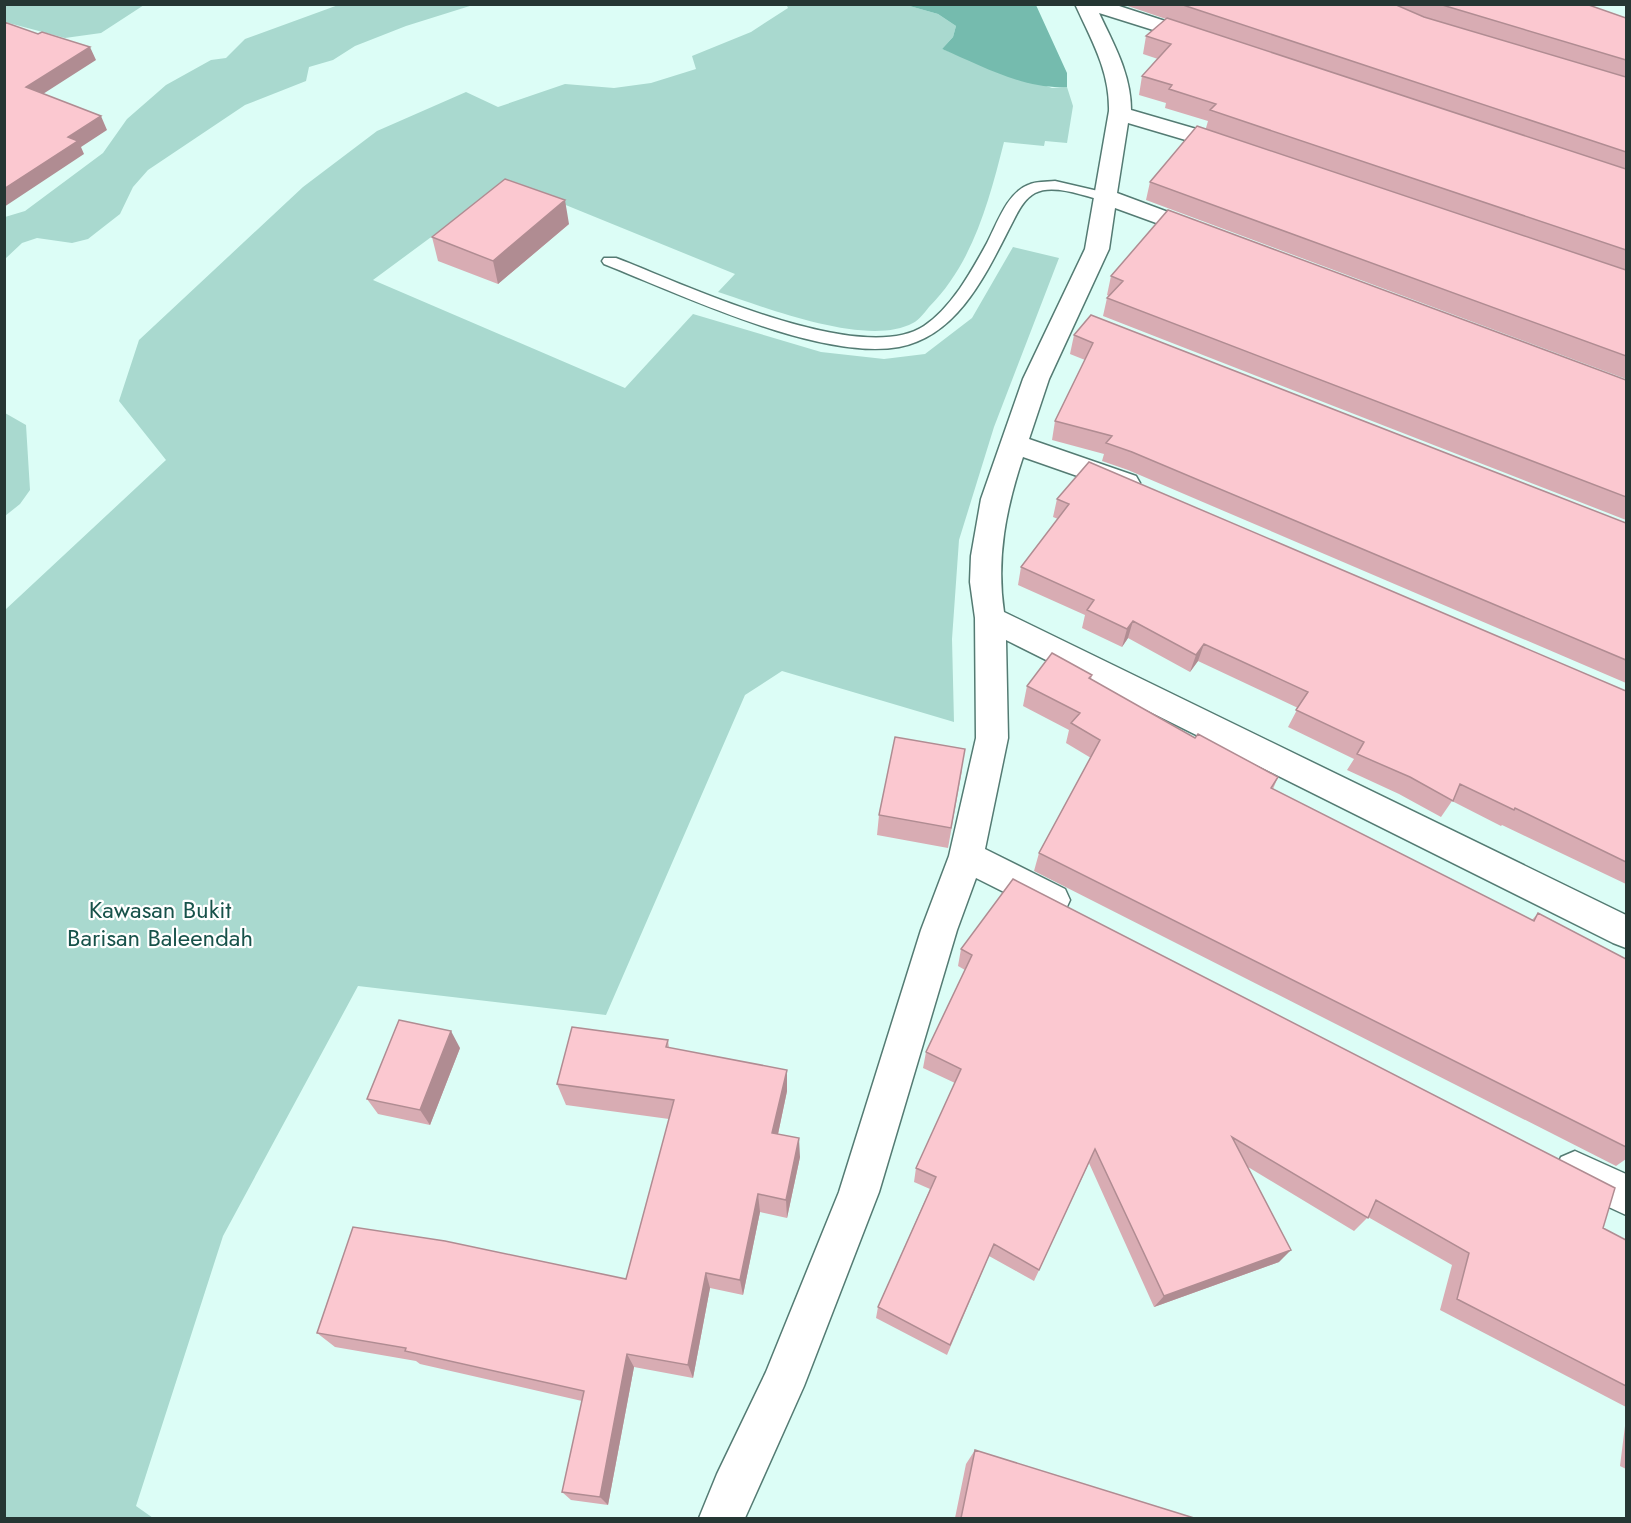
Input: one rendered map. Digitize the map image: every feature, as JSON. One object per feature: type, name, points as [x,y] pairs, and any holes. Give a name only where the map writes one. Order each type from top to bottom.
[{"type":"street","points":[[722,1518],[782,1386],[859,1192],[939,930],[966,856],[992,738],[990,618],[986,556],[995,499],[1036,379],[1076,318],[1077,296],[1083,275],[1097,249],[1116,126],[1120,114],[1119,83],[1085,4]]},
{"type":"street","points":[[1091,4],[1221,46]]},
{"type":"street","points":[[1120,114],[1257,155]]},
{"type":"street","points":[[1106,197],[1228,242]]},
{"type":"street","points":[[1015,444],[1148,492]]},
{"type":"street","points":[[990,618],[1626,932]]},
{"type":"street","points":[[966,856],[1082,916]]},
{"type":"street","points":[[1546,1156],[1626,1195]]},
{"type":"lane","points":[[610,261],[792,329],[856,342],[891,344],[928,331],[959,302],[1018,200],[1032,188],[1055,185],[1106,197]]},
{"type":"green space","points":[[341,4],[473,5],[406,26],[355,46],[333,60],[309,67],[306,81],[245,105],[148,170],[133,187],[120,214],[88,239],[72,243],[37,238],[22,243],[5,259],[5,217],[25,211],[103,153],[127,119],[166,85],[211,60],[226,58],[245,39]]},
{"type":"green space","name":"Kawasan Bukit Barisan Baleendah","points":[[786,4],[906,5],[938,14],[956,26],[953,37],[942,49],[1052,88],[1067,87],[1073,106],[1067,143],[1045,141],[1044,146],[1004,142],[985,209],[968,251],[944,290],[915,322],[893,329],[870,331],[843,328],[788,315],[718,292],[735,274],[507,181],[373,280],[625,388],[693,314],[821,352],[884,359],[925,354],[972,318],[1013,247],[1059,258],[994,427],[959,540],[952,639],[954,722],[782,671],[745,695],[606,1015],[358,986],[223,1236],[136,1506],[153,1518],[5,1518],[5,610],[166,460],[119,401],[139,340],[303,187],[377,131],[466,92],[498,107],[565,84],[614,88],[651,83],[696,69],[692,56],[751,32],[788,8]]},
{"type":"green space","points":[[4,5],[144,5],[101,33],[65,38],[5,22]]},
{"type":"green space","points":[[5,413],[26,425],[30,490],[20,504],[5,516]]},
{"type":"shaded area","points":[[906,5],[1036,5],[1067,73],[1067,87],[1035,85],[1019,81],[942,49],[953,37],[956,26],[938,14]]},
{"type":"building","points":[[1180,4],[1394,4],[1424,17],[1626,77],[1626,152]]},
{"type":"building","points":[[1439,4],[1586,4],[1626,18],[1626,60]]},
{"type":"building","points":[[1167,18],[1626,169],[1626,250],[1210,110],[1216,104],[1169,89],[1172,85],[1142,76],[1171,44],[1146,36]]},
{"type":"building","points":[[4,22],[38,34],[42,32],[90,47],[26,87],[101,116],[68,137],[78,141],[4,189]]},
{"type":"building","points":[[1197,126],[1626,270],[1626,356],[1150,182]]},
{"type":"building","points":[[505,179],[565,200],[493,261],[432,237]]},
{"type":"building","points":[[1168,210],[1626,380],[1626,497],[1107,298],[1123,281],[1111,276]]},
{"type":"building","points":[[1091,315],[1626,523],[1626,660],[1106,443],[1112,436],[1055,421],[1093,343],[1074,335]]},
{"type":"building","points":[[1089,462],[1626,691],[1626,862],[1460,784],[1453,801],[1410,777],[1357,754],[1364,742],[1296,710],[1308,692],[1204,644],[1196,655],[1133,621],[1127,629],[1087,610],[1094,600],[1021,567],[1069,504],[1057,499]]},
{"type":"building","points":[[1052,653],[1092,675],[1089,678],[1195,738],[1198,734],[1278,777],[1271,788],[1534,921],[1538,913],[1626,959],[1626,1147],[1039,853],[1100,740],[1071,723],[1080,713],[1027,686]]},
{"type":"building","points":[[895,737],[965,749],[951,828],[879,815]]},
{"type":"building","points":[[1013,879],[1615,1188],[1603,1228],[1626,1240],[1626,1386],[1457,1299],[1469,1253],[1376,1200],[1368,1218],[1232,1137],[1291,1250],[1164,1296],[1095,1149],[1039,1270],[994,1244],[950,1345],[878,1307],[936,1177],[916,1168],[961,1069],[926,1052],[972,955],[961,949]]},
{"type":"building","points":[[399,1020],[451,1031],[420,1110],[367,1099]]},
{"type":"building","points":[[572,1027],[668,1040],[666,1047],[787,1070],[772,1133],[799,1138],[786,1200],[758,1194],[740,1280],[706,1273],[688,1365],[627,1354],[600,1497],[562,1492],[584,1391],[405,1351],[406,1348],[317,1333],[353,1227],[445,1241],[626,1279],[674,1100],[557,1084]]},
{"type":"building","points":[[975,1450],[1194,1518],[961,1518]]}]
